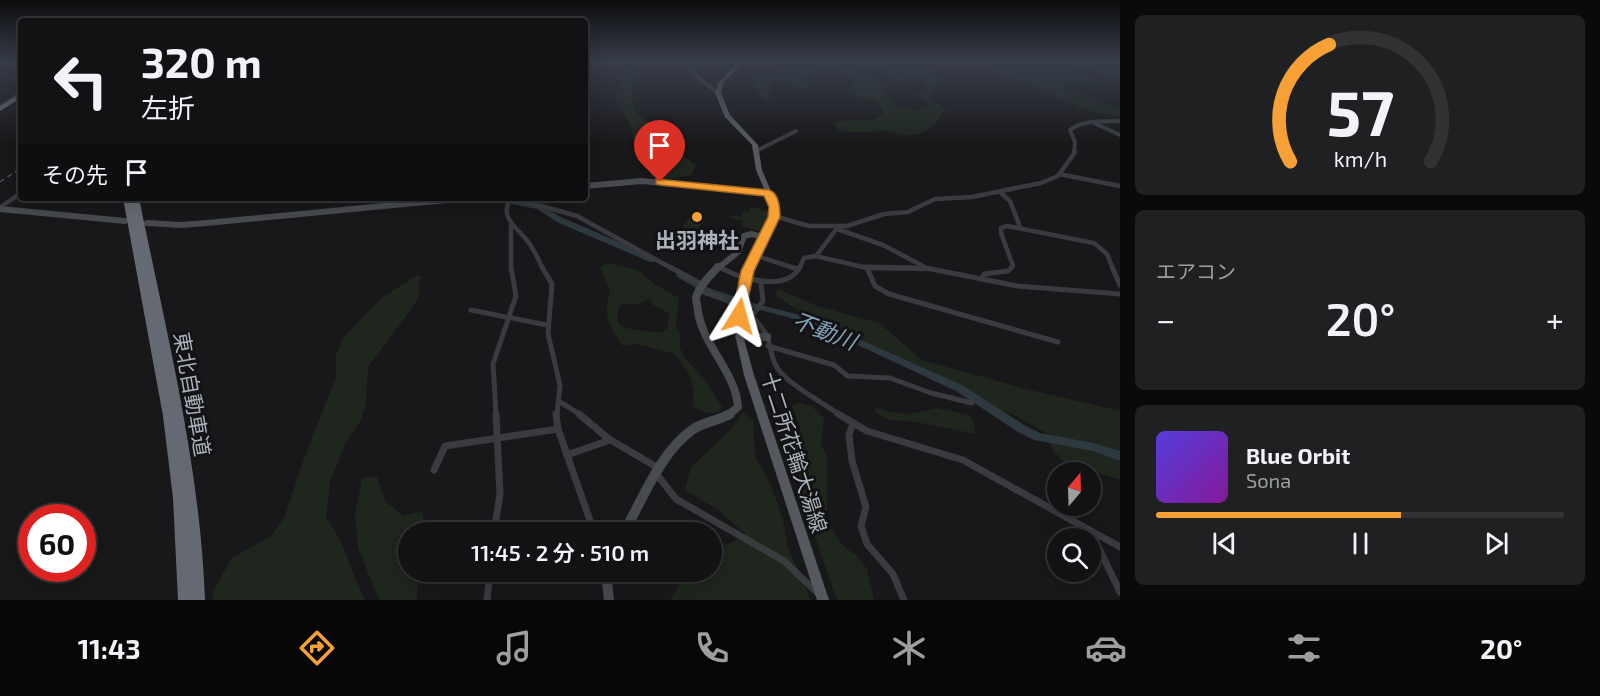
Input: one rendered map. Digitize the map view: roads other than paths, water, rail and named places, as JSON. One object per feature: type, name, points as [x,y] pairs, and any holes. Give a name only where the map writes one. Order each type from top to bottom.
[{"type":"highway","points":[[0,109],[18,97]]},
{"type":"highway","name":"東北自動車道","points":[[128,201],[170,426],[179,498],[185,600]]},
{"type":"highway","name":"東北自動車道","points":[[136,201],[185,452],[197,563],[198,600]]},
{"type":"main road","points":[[719,89],[718,93],[727,116],[750,138],[756,151],[759,170],[775,207],[774,216]]},
{"type":"main road","name":"十二所花輪大湯線","points":[[774,216],[762,237],[744,279],[739,336],[755,394],[823,599]]},
{"type":"street","points":[[713,89],[718,93]]},
{"type":"street","points":[[816,256],[837,228],[884,214],[908,212],[935,199],[972,197],[1041,183],[1059,174],[1074,151],[1075,142],[1070,129],[1079,124],[1091,122],[1120,121]]},
{"type":"street","points":[[1091,122],[1120,135]]},
{"type":"street","points":[[756,151],[763,150],[771,142],[788,137],[796,131]]},
{"type":"street","points":[[1059,174],[1120,186]]},
{"type":"street","points":[[588,186],[642,181],[769,193]]},
{"type":"street","points":[[1000,192],[1010,201],[1020,227]]},
{"type":"street","points":[[1,208],[18,195]]},
{"type":"street","points":[[147,223],[181,225],[436,201]]},
{"type":"street","points":[[510,201],[507,217],[511,225],[526,239],[552,284],[553,292],[547,325],[558,376],[560,402],[556,409],[558,429],[590,522]]},
{"type":"street","points":[[514,201],[577,216],[701,288],[730,300],[752,315],[767,342],[772,360],[783,375],[853,423],[867,431],[963,460],[1085,528]]},
{"type":"street","points":[[1,208],[124,220]]},
{"type":"street","points":[[774,216],[809,226],[837,228],[875,241],[926,268]]},
{"type":"street","points":[[496,522],[500,494],[494,364],[516,296],[511,272],[511,225]]},
{"type":"street","points":[[981,279],[984,274],[1008,271],[1013,266],[1000,228],[1007,226],[1100,246],[1107,254],[1120,285]]},
{"type":"street","points":[[630,522],[674,447],[692,429],[723,420],[738,407],[736,391],[706,338],[696,297],[718,267],[738,252],[744,236],[752,234],[762,237]]},
{"type":"street","points":[[754,255],[798,269]]},
{"type":"street","points":[[718,267],[744,279],[761,282],[789,279],[795,276],[804,258],[816,256],[867,268],[926,268],[1017,286],[1120,294]]},
{"type":"street","points":[[867,268],[875,286],[889,294],[1058,342]]},
{"type":"street","points":[[752,315],[764,297],[761,282]]},
{"type":"street","points":[[471,310],[547,325]]},
{"type":"street","points":[[739,336],[767,342],[834,365],[848,376],[890,378],[932,393],[972,403]]},
{"type":"street","points":[[736,391],[755,394]]},
{"type":"street","points":[[560,402],[571,405],[610,440],[660,473],[676,499],[784,561],[823,599]]},
{"type":"street","points":[[853,423],[849,435],[852,461],[866,507],[861,526],[867,544],[893,574],[904,600]]},
{"type":"street","points":[[434,470],[445,446],[461,446],[498,437],[558,429]]},
{"type":"street","points":[[567,455],[610,440]]},
{"type":"street","points":[[1101,537],[1120,547]]},
{"type":"street","points":[[1101,553],[1120,592]]},
{"type":"street","points":[[487,600],[489,582]]},
{"type":"street","points":[[607,582],[609,600]]},
{"type":"waterway","points":[[0,106],[18,95]]},
{"type":"waterway","name":"不動川","points":[[509,201],[539,207],[560,220],[653,260]]},
{"type":"waterway","name":"不動川","points":[[680,275],[706,290],[793,316],[865,345],[959,388],[1038,437],[1093,447],[1120,456]]},
{"type":"railway","points":[[0,182],[18,170]]},
{"type":"place","name":"出羽神社","points":[[697,217]]}]
